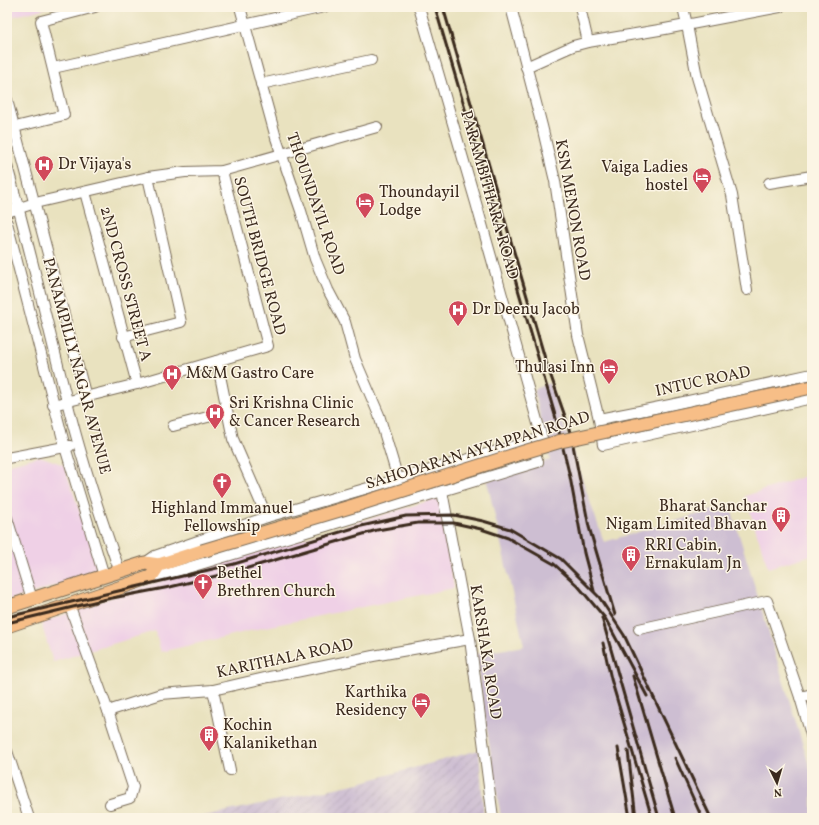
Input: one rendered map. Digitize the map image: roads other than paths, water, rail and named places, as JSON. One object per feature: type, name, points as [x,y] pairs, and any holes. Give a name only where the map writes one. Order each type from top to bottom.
[{"type":"main road","name":"SAHODARAN AYYAPPAN ROAD","points":[[7,607],[145,563],[159,565],[561,441],[812,387]]},
{"type":"main road","points":[[7,626],[151,577],[159,565]]},
{"type":"main road","points":[[105,592],[115,582],[120,572]]},
{"type":"street","points":[[11,128],[64,115],[41,21],[96,7]]},
{"type":"street","name":"THOUNDAYIL ROAD","points":[[240,7],[261,84],[315,259],[328,290],[346,322],[355,359],[379,415],[398,479]]},
{"type":"street","points":[[53,68],[324,7]]},
{"type":"street","name":"PARAMBITHARA ROAD","points":[[419,7],[542,438],[530,441]]},
{"type":"street","name":"KSN MENON ROAD","points":[[511,7],[555,181],[578,335],[599,419],[603,445],[812,398]]},
{"type":"street","points":[[580,7],[588,42]]},
{"type":"street","points":[[682,7],[688,25],[698,77],[732,195],[748,290]]},
{"type":"street","points":[[526,67],[573,46],[588,42],[688,25],[780,7]]},
{"type":"street","points":[[261,84],[370,60]]},
{"type":"street","points":[[7,100],[11,128],[35,203],[86,397]]},
{"type":"street","points":[[7,212],[35,203],[148,177],[185,172],[222,171],[377,127]]},
{"type":"street","name":"PANAMPILLY NAGAR AVENUE","points":[[7,166],[19,208],[78,444],[120,572]]},
{"type":"street","name":"SOUTH BRIDGE ROAD","points":[[217,361],[268,346],[222,171]]},
{"type":"street","points":[[769,183],[812,176]]},
{"type":"street","points":[[124,337],[180,322],[148,177]]},
{"type":"street","name":"2ND CROSS STREET A","points":[[85,192],[137,384]]},
{"type":"street","name":"PANAMPILLY NAGAR AVENUE","points":[[7,223],[14,245],[64,447],[104,576]]},
{"type":"street","points":[[53,405],[137,384],[217,361],[233,439],[267,517]]},
{"type":"street","name":"INTUC ROAD","points":[[599,419],[812,374]]},
{"type":"street","points":[[174,426],[227,412]]},
{"type":"street","points":[[145,563],[155,556],[267,517],[530,441],[538,462],[164,575],[151,577]]},
{"type":"street","points":[[7,458],[78,444]]},
{"type":"street","name":"KARSHAKA ROAD","points":[[442,491],[470,639],[493,818]]},
{"type":"street","points":[[7,518],[32,599]]},
{"type":"street","points":[[639,629],[767,601],[800,697],[812,738]]},
{"type":"street","points":[[69,604],[108,711],[133,787],[130,798],[110,804]]},
{"type":"street","name":"KARITHALA ROAD","points":[[108,711],[161,694],[213,690],[373,656],[470,639]]},
{"type":"street","points":[[213,690],[230,770]]},
{"type":"street","points":[[800,697],[812,694]]},
{"type":"street","points":[[7,751],[28,818]]},
{"type":"railway","points":[[435,7],[555,415],[570,477],[584,553],[594,591]]},
{"type":"railway","points":[[443,7],[546,362],[567,422],[572,440],[589,527],[615,615]]},
{"type":"railway","points":[[7,617],[234,564],[357,527],[406,516],[454,515],[483,521],[510,529],[561,559],[599,597],[624,635],[711,818]]},
{"type":"railway","points":[[7,623],[102,600],[170,587],[241,570],[377,530],[418,523],[454,523],[481,529],[508,538],[554,564],[578,586],[605,618],[647,696]]},
{"type":"railway","points":[[602,618],[659,818]]},
{"type":"railway","points":[[603,643],[611,679],[652,818]]},
{"type":"railway","points":[[633,676],[675,818]]},
{"type":"railway","points":[[618,748],[630,818]]},
{"type":"railway","points":[[628,751],[636,818]]},
{"type":"railway","points":[[675,758],[702,818]]},
{"type":"place","name":"Dr Vijaya's","points":[[44,182]]},
{"type":"place","name":"Vaiga Ladies hostel","points":[[702,194]]},
{"type":"place","name":"Thoundayil Lodge","points":[[365,219]]},
{"type":"place","name":"Dr Deenu Jacob","points":[[458,327]]},
{"type":"place","name":"Thulasi Inn","points":[[609,385]]},
{"type":"place","name":"M&M Gastro Care","points":[[172,391]]},
{"type":"place","name":"Sri Krishna Clinic & Cancer Research","points":[[215,430]]},
{"type":"place","name":"Highland Immanuel Fellowship","points":[[222,499]]},
{"type":"place","name":"Bharat Sanchar Nigam Limited Bhavan","points":[[781,533]]},
{"type":"place","name":"RRI Cabin, Ernakulam Jn","points":[[631,572]]},
{"type":"place","name":"Bethel Brethren Church","points":[[203,600]]},
{"type":"place","name":"Karthika Residency","points":[[421,719]]},
{"type":"place","name":"Kochin Kalanikethan","points":[[209,752]]}]
